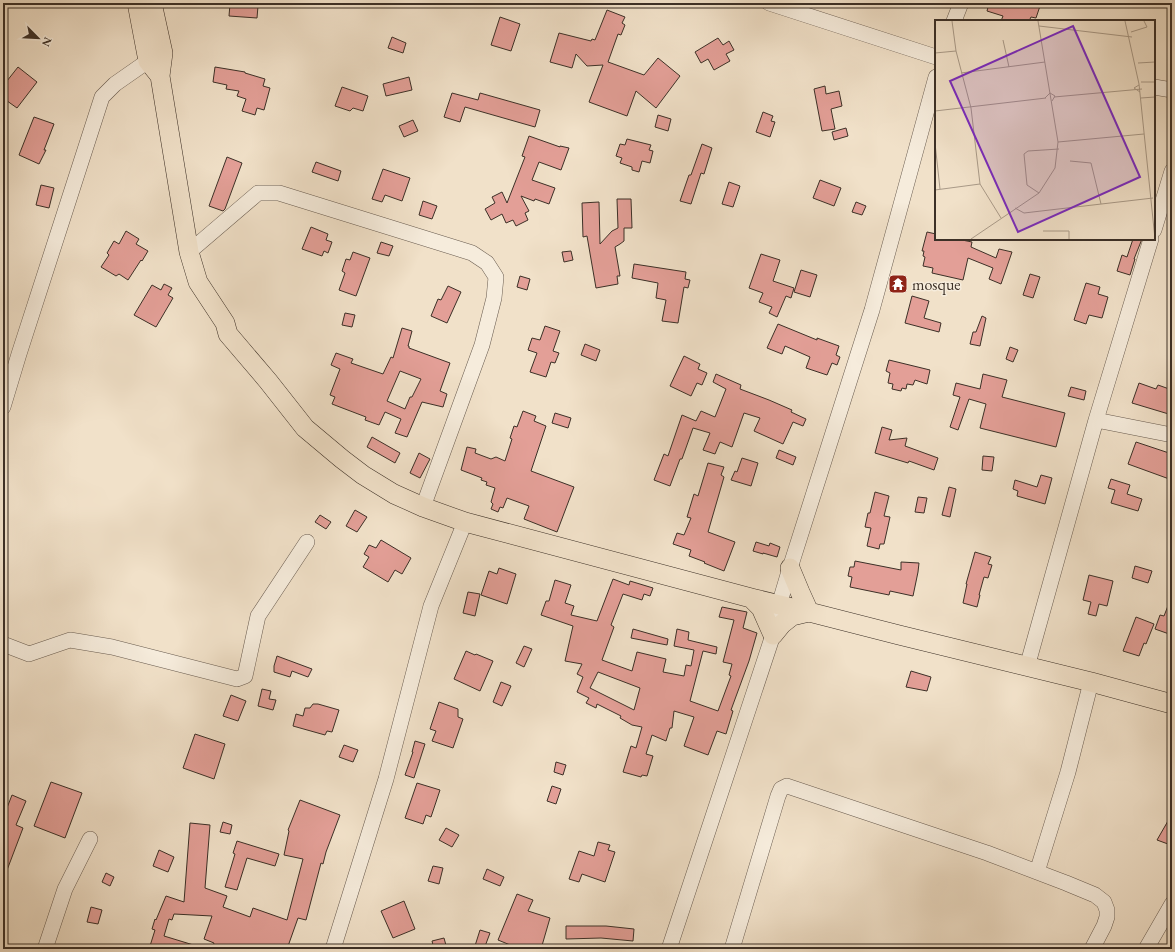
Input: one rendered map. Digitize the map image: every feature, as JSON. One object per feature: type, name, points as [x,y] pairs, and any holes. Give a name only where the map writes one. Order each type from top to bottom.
[{"type":"main road","points":[[137,3],[156,57],[188,252],[198,282],[225,323],[228,334],[305,428],[363,475],[394,494],[423,507],[464,522],[751,598],[1091,682],[1172,704]]},
{"type":"main road","points":[[152,3],[156,57]]},
{"type":"main road","points":[[790,568],[809,612]]},
{"type":"main road","points":[[751,598],[761,608],[773,635],[782,624],[792,616],[809,612]]},
{"type":"street","points":[[769,3],[935,57]]},
{"type":"street","points":[[954,20],[960,3]]},
{"type":"street","points":[[3,407],[57,234],[102,98],[115,84],[156,57]]},
{"type":"street","points":[[669,949],[773,635],[779,605],[790,568],[872,310],[935,81]]},
{"type":"street","points":[[1155,87],[1172,90]]},
{"type":"street","points":[[1155,227],[1172,171]]},
{"type":"street","points":[[188,252],[258,194],[279,193],[472,253],[487,264],[496,277],[494,298],[482,345],[423,507]]},
{"type":"street","points":[[1027,667],[1096,420],[1151,240]]},
{"type":"street","points":[[1096,420],[1172,435]]},
{"type":"street","points":[[333,949],[386,779],[431,606],[464,522]]},
{"type":"street","points":[[3,644],[29,654],[70,640],[112,647],[237,679],[245,676],[258,616],[306,542]]},
{"type":"street","points":[[1037,872],[1068,772],[1091,682]]},
{"type":"street","points":[[732,949],[778,796],[781,789],[787,786],[987,853],[1095,895],[1104,902],[1107,910],[1104,926],[1092,949]]},
{"type":"street","points":[[45,949],[65,889],[90,839]]},
{"type":"street","points":[[1146,949],[1172,904]]},
{"type":"building","points":[[989,3],[1041,3],[1036,18],[1031,17],[1030,20],[1001,20],[1003,16],[987,11]]},
{"type":"building","points":[[230,4],[258,6],[257,18],[229,16]]},
{"type":"building","points":[[607,10],[625,17],[622,23],[625,25],[621,35],[618,34],[608,62],[644,75],[658,58],[680,76],[656,108],[636,91],[627,116],[589,102],[603,65],[587,66],[576,54],[572,68],[550,62],[559,33],[591,41],[592,39],[595,40]]},
{"type":"building","points":[[500,17],[520,24],[511,51],[491,45]]},
{"type":"building","points":[[392,37],[406,43],[403,53],[388,48]]},
{"type":"building","points":[[718,38],[723,45],[729,41],[734,50],[726,54],[730,61],[714,70],[708,59],[701,63],[695,52]]},
{"type":"building","points":[[18,67],[37,82],[17,108],[3,98],[3,86]]},
{"type":"building","points":[[215,67],[245,72],[265,79],[263,86],[270,88],[264,110],[257,108],[255,115],[242,111],[246,99],[237,96],[239,91],[226,89],[227,85],[213,82]]},
{"type":"building","points":[[409,77],[412,90],[386,96],[383,84]]},
{"type":"building","points":[[825,86],[826,94],[839,91],[842,106],[831,109],[835,129],[822,131],[814,89]]},
{"type":"building","points":[[342,87],[368,96],[363,111],[353,108],[350,111],[335,106]]},
{"type":"building","points":[[452,93],[478,100],[480,93],[540,110],[535,127],[465,107],[460,122],[444,117]]},
{"type":"building","points":[[763,112],[773,116],[771,121],[775,122],[770,137],[756,132]]},
{"type":"building","points":[[658,115],[671,119],[668,131],[655,127]]},
{"type":"building","points":[[34,117],[54,124],[44,150],[46,150],[39,164],[19,155]]},
{"type":"building","points":[[413,120],[418,131],[404,137],[399,126]]},
{"type":"building","points":[[846,128],[848,136],[834,140],[832,132]]},
{"type":"building","points":[[529,136],[560,147],[569,148],[561,170],[539,162],[532,180],[555,188],[549,204],[535,199],[534,201],[521,196],[529,211],[525,213],[528,220],[516,226],[513,220],[506,223],[502,214],[491,220],[485,209],[495,203],[492,197],[502,192],[507,203],[525,157],[522,156]]},
{"type":"building","points":[[627,139],[651,145],[649,150],[653,151],[650,163],[642,161],[639,172],[632,170],[632,167],[620,163],[622,158],[616,156],[620,144],[625,145]]},
{"type":"building","points":[[702,144],[712,148],[704,174],[701,173],[691,204],[680,201],[689,175],[691,175]]},
{"type":"building","points":[[227,157],[242,163],[223,211],[209,206]]},
{"type":"building","points":[[316,162],[341,171],[338,181],[312,172]]},
{"type":"building","points":[[383,169],[410,178],[402,201],[385,195],[382,202],[372,199]]},
{"type":"building","points":[[820,180],[841,188],[834,206],[813,198]]},
{"type":"building","points":[[729,182],[740,186],[733,207],[722,204]]},
{"type":"building","points":[[41,185],[54,188],[49,208],[36,205]]},
{"type":"building","points":[[617,199],[631,199],[632,228],[624,228],[624,241],[615,247],[620,276],[617,276],[618,284],[596,288],[587,236],[583,237],[582,203],[599,202],[600,244],[612,231],[618,228]]},
{"type":"building","points":[[423,201],[437,206],[432,219],[419,215]]},
{"type":"building","points":[[856,202],[866,206],[862,215],[852,212]]},
{"type":"building","points":[[311,227],[328,234],[326,240],[332,242],[328,253],[324,251],[322,256],[302,249]]},
{"type":"building","points":[[126,231],[139,239],[136,244],[148,251],[128,280],[119,274],[116,276],[101,267],[109,255],[107,253],[114,241],[119,244]]},
{"type":"building","points":[[927,232],[935,234],[935,240],[962,240],[972,242],[971,247],[996,258],[999,249],[1012,252],[1001,284],[989,279],[993,268],[968,258],[963,280],[932,273],[933,268],[923,266],[925,257],[923,256],[924,251],[922,251]]},
{"type":"building","points":[[1133,240],[1142,240],[1134,259],[1130,275],[1117,271],[1122,255],[1127,257]]},
{"type":"building","points":[[381,242],[393,246],[389,256],[377,253]]},
{"type":"building","points":[[571,251],[573,260],[564,262],[562,252]]},
{"type":"building","points":[[353,252],[370,258],[356,296],[339,290],[345,273],[342,271],[346,259],[350,260]]},
{"type":"building","points":[[761,254],[780,260],[773,281],[794,288],[791,298],[786,296],[777,317],[769,313],[772,307],[759,302],[763,293],[749,288]]},
{"type":"building","points":[[634,264],[686,272],[685,279],[690,280],[688,288],[684,287],[678,323],[662,321],[666,300],[656,298],[658,283],[632,278]]},
{"type":"building","points":[[801,270],[817,275],[810,297],[794,292]]},
{"type":"building","points":[[1030,274],[1040,277],[1033,298],[1023,295]]},
{"type":"building","points":[[520,276],[530,279],[527,290],[517,287]]},
{"type":"building","points":[[1086,283],[1100,287],[1098,294],[1108,297],[1102,318],[1089,315],[1086,324],[1074,320]]},
{"type":"building","points":[[164,284],[172,288],[168,295],[173,298],[156,327],[134,315],[152,285],[161,290]]},
{"type":"building","points":[[448,286],[461,292],[447,323],[431,316],[438,299],[441,300]]},
{"type":"building","points":[[912,296],[929,301],[924,318],[941,323],[939,332],[905,323]]},
{"type":"building","points":[[345,313],[355,315],[352,327],[342,325]]},
{"type":"building","points":[[982,316],[986,318],[980,346],[970,344],[973,332],[976,332]]},
{"type":"building","points":[[778,324],[817,340],[817,338],[839,346],[836,355],[840,357],[837,365],[832,363],[827,375],[806,368],[810,357],[785,346],[782,354],[767,348]]},
{"type":"building","points":[[545,326],[560,331],[553,351],[559,353],[555,363],[551,362],[546,377],[530,372],[537,353],[528,350],[532,338],[540,340]]},
{"type":"building","points":[[402,328],[412,331],[408,346],[409,348],[450,363],[440,391],[447,394],[443,407],[422,402],[407,437],[395,433],[401,419],[385,412],[379,425],[365,420],[366,417],[332,404],[335,397],[330,395],[340,369],[331,365],[336,353],[353,359],[351,363],[383,374],[391,357],[393,358]],"holes":[[[400,371],[421,379],[412,397],[410,397],[405,409],[387,401]]]},
{"type":"building","points":[[585,344],[600,350],[596,361],[581,355]]},
{"type":"building","points":[[1010,347],[1018,350],[1013,362],[1006,359]]},
{"type":"building","points":[[684,356],[700,364],[698,369],[707,373],[702,385],[697,383],[691,396],[670,386]]},
{"type":"building","points":[[889,360],[930,370],[927,384],[915,380],[913,385],[907,384],[906,389],[902,388],[901,391],[892,389],[893,384],[888,383],[890,373],[886,371]]},
{"type":"building","points":[[716,374],[741,385],[740,389],[792,410],[791,412],[806,419],[803,426],[793,422],[783,444],[754,431],[760,418],[744,413],[732,447],[720,442],[715,454],[703,450],[710,433],[693,428],[682,459],[680,459],[670,486],[654,480],[664,454],[668,456],[682,415],[696,421],[701,411],[715,417],[726,389],[713,382]]},
{"type":"building","points":[[983,374],[1007,380],[1002,397],[1065,413],[1056,447],[980,428],[986,404],[969,399],[958,430],[950,427],[960,397],[953,395],[956,383],[980,389]]},
{"type":"building","points":[[1139,383],[1156,389],[1158,385],[1172,390],[1172,415],[1132,403]]},
{"type":"building","points":[[1071,387],[1086,391],[1084,400],[1068,396]]},
{"type":"building","points":[[523,411],[536,416],[534,421],[546,426],[531,471],[574,487],[557,532],[524,519],[529,506],[507,498],[503,508],[500,507],[498,512],[491,509],[493,504],[491,502],[495,488],[486,485],[487,482],[481,480],[482,478],[461,470],[467,447],[476,449],[475,453],[491,459],[496,457],[505,461],[512,439],[510,438],[514,426],[517,427]]},
{"type":"building","points":[[555,413],[571,418],[568,428],[552,423]]},
{"type":"building","points":[[882,427],[892,430],[889,440],[907,438],[905,446],[938,458],[934,470],[909,461],[908,463],[875,453]]},
{"type":"building","points":[[372,437],[400,453],[395,463],[367,447]]},
{"type":"building","points":[[1136,442],[1172,454],[1172,480],[1128,464]]},
{"type":"building","points":[[779,450],[796,457],[793,465],[776,458]]},
{"type":"building","points":[[419,453],[430,459],[420,478],[410,473]]},
{"type":"building","points":[[983,456],[994,457],[992,471],[982,470]]},
{"type":"building","points":[[742,458],[758,463],[751,486],[731,480],[735,471],[737,472]]},
{"type":"building","points":[[708,463],[724,467],[721,475],[724,477],[708,532],[735,542],[724,571],[689,556],[691,550],[673,544],[677,533],[684,535],[691,518],[687,517],[694,494],[698,496]]},
{"type":"building","points":[[1041,475],[1052,478],[1045,504],[1017,496],[1018,491],[1013,489],[1015,480],[1037,487]]},
{"type":"building","points":[[1111,479],[1130,485],[1127,494],[1142,499],[1138,511],[1111,503],[1115,490],[1108,488]]},
{"type":"building","points":[[949,487],[956,489],[950,517],[942,515]]},
{"type":"building","points":[[875,492],[889,496],[884,516],[890,517],[884,544],[880,544],[879,549],[867,546],[871,528],[865,527]]},
{"type":"building","points":[[918,497],[927,498],[924,513],[915,512]]},
{"type":"building","points":[[355,510],[367,517],[357,532],[346,526]]},
{"type":"building","points":[[320,515],[331,522],[326,529],[315,522]]},
{"type":"building","points":[[381,540],[411,558],[402,574],[395,570],[388,582],[363,567],[369,557],[364,554],[369,545],[376,548]]},
{"type":"building","points":[[756,542],[769,546],[770,543],[780,547],[777,557],[753,551]]},
{"type":"building","points":[[975,552],[991,557],[988,564],[992,565],[988,578],[984,577],[977,607],[963,603],[966,584]]},
{"type":"building","points":[[855,561],[901,570],[901,562],[919,563],[913,596],[890,591],[889,595],[850,587],[852,577],[848,576],[850,567],[854,567]]},
{"type":"building","points":[[1135,566],[1152,571],[1148,583],[1132,578]]},
{"type":"building","points":[[499,568],[516,574],[507,604],[481,595],[489,571],[497,574]]},
{"type":"building","points":[[1089,575],[1113,581],[1107,606],[1099,604],[1096,616],[1088,614],[1091,602],[1083,600]]},
{"type":"building","points":[[613,579],[629,585],[630,581],[653,588],[650,596],[644,594],[642,600],[623,594],[611,625],[614,627],[602,660],[632,671],[637,652],[666,659],[663,672],[684,676],[686,665],[691,666],[694,650],[674,646],[677,629],[689,632],[688,640],[717,647],[716,654],[703,651],[690,701],[718,711],[731,676],[729,675],[732,664],[723,662],[734,620],[719,617],[722,607],[747,612],[743,628],[757,633],[749,661],[731,710],[733,711],[726,734],[717,731],[708,755],[684,746],[694,717],[674,711],[672,728],[670,728],[666,741],[652,735],[646,754],[653,756],[647,776],[642,775],[641,777],[623,772],[631,746],[636,748],[642,727],[632,725],[620,718],[621,716],[597,704],[596,708],[586,703],[589,698],[577,692],[583,677],[577,674],[582,664],[565,661],[573,626],[541,615],[546,601],[549,601],[555,580],[571,585],[565,603],[574,606],[571,615],[597,621]],"holes":[[[598,672],[640,688],[634,710],[590,688]]]},
{"type":"building","points":[[468,592],[480,594],[475,616],[463,613]]},
{"type":"building","points":[[1171,598],[1172,635],[1155,629],[1160,615],[1164,616]]},
{"type":"building","points":[[1136,617],[1154,624],[1146,644],[1144,643],[1139,656],[1123,651]]},
{"type":"building","points":[[633,629],[668,639],[667,645],[631,638]]},
{"type":"building","points":[[524,646],[532,649],[524,667],[516,663]]},
{"type":"building","points":[[466,651],[493,661],[480,691],[454,679]]},
{"type":"building","points":[[277,656],[312,669],[308,677],[292,671],[290,677],[274,672]]},
{"type":"building","points":[[911,671],[931,677],[927,691],[906,687]]},
{"type":"building","points":[[501,682],[511,686],[502,706],[493,702]]},
{"type":"building","points":[[262,689],[271,691],[269,699],[276,700],[273,710],[258,706]]},
{"type":"building","points":[[231,695],[246,701],[238,721],[223,716]]},
{"type":"building","points":[[439,702],[458,709],[458,717],[463,719],[453,748],[432,741],[436,731],[430,729]]},
{"type":"building","points":[[313,704],[339,710],[332,732],[327,731],[325,735],[293,726],[296,714],[303,716],[305,708],[310,708]]},
{"type":"building","points":[[195,734],[225,744],[214,779],[183,768]]},
{"type":"building","points":[[415,741],[425,744],[414,778],[405,775]]},
{"type":"building","points":[[344,745],[358,750],[353,762],[339,757]]},
{"type":"building","points":[[556,762],[566,765],[563,775],[554,772]]},
{"type":"building","points":[[51,782],[82,793],[65,838],[34,826]]},
{"type":"building","points":[[417,783],[440,790],[431,817],[426,815],[423,824],[405,818]]},
{"type":"building","points":[[552,786],[561,789],[556,804],[547,801]]},
{"type":"building","points":[[12,795],[26,801],[16,825],[23,828],[4,878],[3,818]]},
{"type":"building","points":[[300,800],[340,815],[323,864],[321,863],[306,920],[298,918],[287,949],[212,949],[214,943],[204,939],[212,916],[174,914],[172,920],[169,919],[164,936],[200,947],[199,949],[160,949],[150,946],[155,930],[152,929],[155,919],[156,920],[166,896],[184,902],[190,823],[210,825],[205,888],[227,896],[223,907],[250,917],[253,908],[287,920],[303,859],[284,855],[288,830]]},
{"type":"building","points":[[1172,814],[1172,837],[1168,844],[1157,840]]},
{"type":"building","points":[[223,822],[232,825],[230,834],[220,832]]},
{"type":"building","points":[[446,828],[459,835],[452,847],[439,840]]},
{"type":"building","points":[[237,841],[279,854],[275,866],[247,858],[237,890],[225,887],[235,854],[233,853]]},
{"type":"building","points":[[598,842],[610,845],[608,850],[615,852],[605,882],[582,874],[579,882],[569,879],[579,851],[594,856]]},
{"type":"building","points":[[159,850],[174,857],[168,872],[153,866]]},
{"type":"building","points":[[433,866],[443,868],[439,884],[428,881]]},
{"type":"building","points":[[487,869],[504,877],[500,886],[483,879]]},
{"type":"building","points":[[106,873],[114,877],[110,886],[102,882]]},
{"type":"building","points":[[517,894],[533,900],[528,911],[550,918],[541,949],[520,949],[498,940]]},
{"type":"building","points":[[404,901],[415,929],[393,938],[381,911]]},
{"type":"building","points":[[91,907],[102,910],[98,924],[87,922]]},
{"type":"building","points":[[566,926],[606,926],[634,929],[633,941],[601,938],[566,939]]},
{"type":"building","points":[[480,930],[490,933],[484,949],[474,949]]},
{"type":"building","points":[[444,938],[447,949],[434,949],[432,941]]},
{"type":"place","name":"mosque","points":[[898,284]]}]
